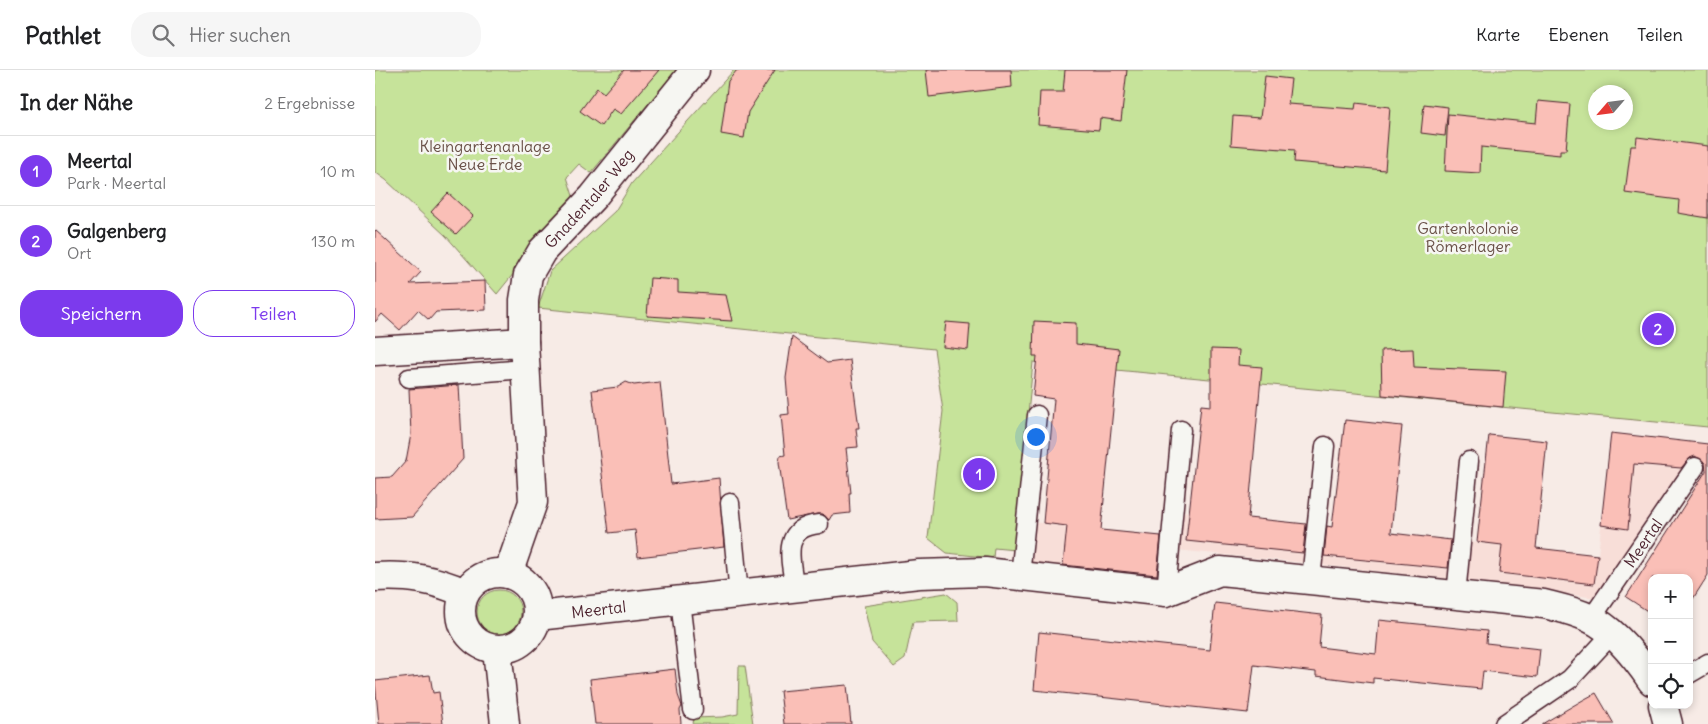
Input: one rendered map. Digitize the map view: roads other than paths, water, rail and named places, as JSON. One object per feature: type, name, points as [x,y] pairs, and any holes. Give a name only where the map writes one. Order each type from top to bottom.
[{"type":"street","name":"Gnadentaler Weg","points":[[509,574],[533,502],[525,356],[525,288],[535,262],[593,197],[695,70]]},
{"type":"street","points":[[375,350],[525,356]]},
{"type":"street","name":"Meertal","points":[[537,616],[919,574],[985,572],[1166,592],[1220,571],[1545,604],[1601,627],[1640,664],[1648,675]]},
{"type":"street","points":[[493,573],[509,574],[517,577],[529,588],[537,606],[537,616],[535,626],[523,641],[506,649],[497,650],[481,645],[465,630],[460,609],[465,593],[476,580],[484,575],[493,573]]},
{"type":"street","points":[[375,577],[404,575],[441,583],[465,593]]},
{"type":"street","points":[[497,650],[505,724]]},
{"type":"street","points":[[1664,709],[1668,724]]},
{"type":"lane","points":[[409,378],[525,356]]},
{"type":"lane","points":[[1021,576],[1037,415]]},
{"type":"lane","points":[[1166,592],[1181,430]]},
{"type":"lane","points":[[1311,579],[1325,446]]},
{"type":"lane","points":[[1456,595],[1469,461]]},
{"type":"lane","name":"Meertal","points":[[1504,724],[1570,679],[1695,467]]},
{"type":"lane","points":[[730,503],[739,594]]},
{"type":"lane","points":[[795,588],[790,556],[792,542],[801,527],[819,524]]},
{"type":"lane","points":[[680,600],[693,710]]},
{"type":"lane","points":[[1693,672],[1708,663]]},
{"type":"place","name":"Galgenberg","points":[[1658,329]]},
{"type":"place","name":"Meertal","points":[[979,474]]},
{"type":"park label","name":"Kleingartenanlage Neue Erde","points":[[485,155]]},
{"type":"park label","name":"Gartenkolonie Römerlager","points":[[1468,237]]}]
